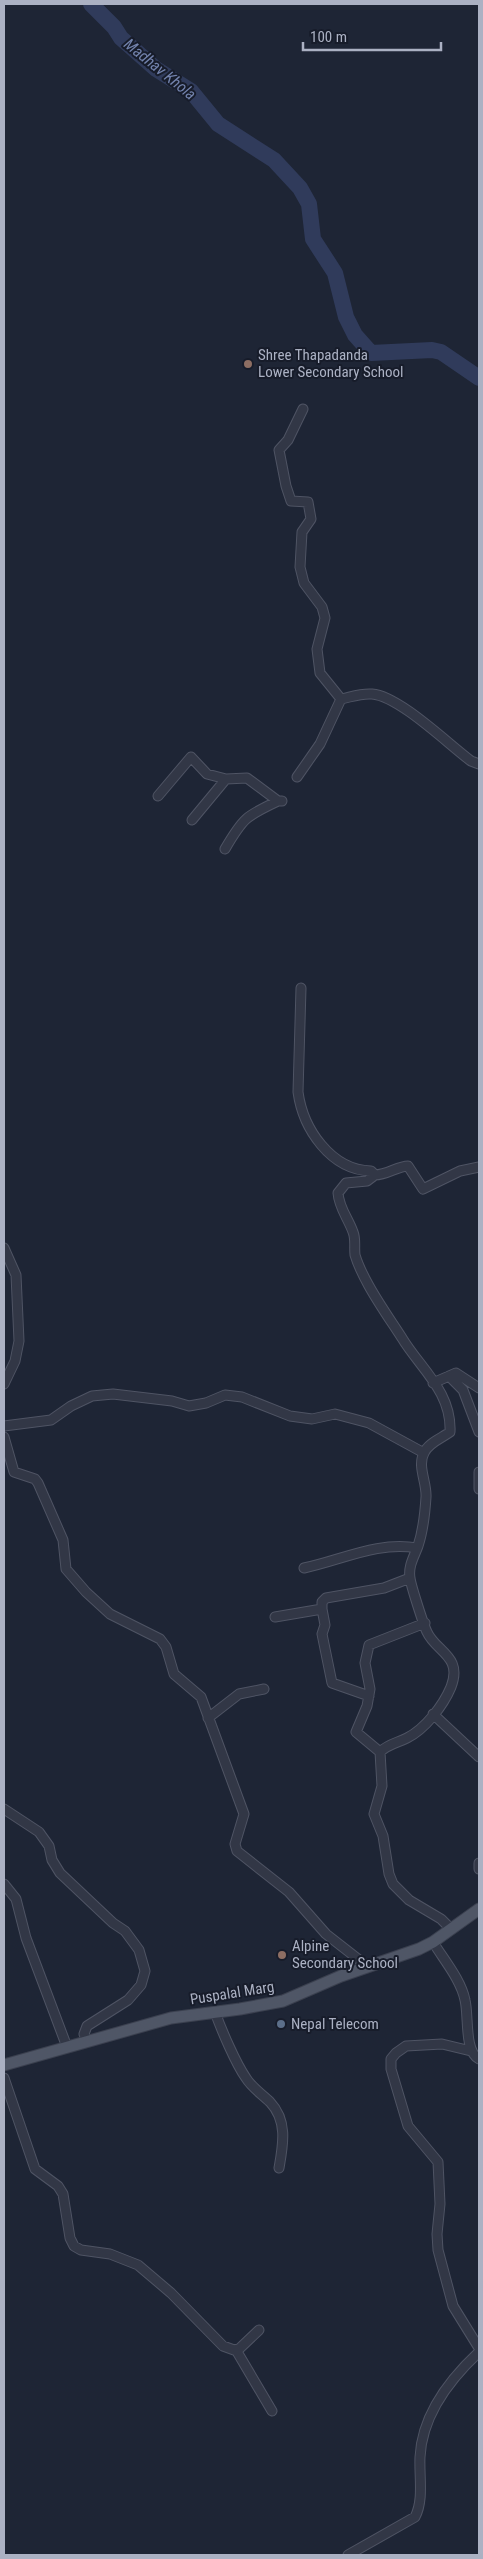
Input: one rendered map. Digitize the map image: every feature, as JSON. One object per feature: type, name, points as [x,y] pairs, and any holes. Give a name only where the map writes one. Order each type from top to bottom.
[{"type":"main road","name":"Puspalal Marg","points":[[4,2065],[172,2018],[283,2001],[367,1966],[402,1956],[433,1942],[479,1908]]},
{"type":"street","points":[[303,409],[288,440],[280,450],[280,457],[291,501],[308,502],[311,519],[302,532],[300,568],[304,583],[322,607],[325,618],[317,649],[320,673],[341,699]]},
{"type":"street","points":[[341,699],[363,694],[374,694],[394,702],[471,761],[479,764]]},
{"type":"street","points":[[297,777],[320,744],[341,699]]},
{"type":"street","points":[[158,796],[191,757],[207,774],[226,779],[247,778],[280,801],[253,812],[240,822],[225,849]]},
{"type":"street","points":[[192,820],[226,779]]},
{"type":"street","points":[[301,988],[298,1092],[300,1109],[305,1120],[332,1156],[345,1166],[357,1171],[371,1171],[375,1175]]},
{"type":"street","points":[[380,1752],[385,1747],[406,1738],[420,1729],[433,1714],[450,1688],[453,1670],[447,1653],[429,1636],[410,1578],[411,1561],[417,1548],[426,1495],[421,1460],[428,1446],[450,1432],[450,1422],[444,1399],[425,1367],[402,1339],[368,1284],[356,1255],[352,1229],[339,1200],[338,1193],[346,1183],[367,1181],[375,1175],[386,1175],[404,1166],[408,1166],[423,1189],[460,1172],[479,1167]]},
{"type":"street","points":[[4,1248],[16,1276],[19,1341],[15,1361],[4,1384]]},
{"type":"street","points":[[433,1383],[448,1376],[460,1375],[479,1388]]},
{"type":"street","points":[[448,1376],[463,1390],[479,1432]]},
{"type":"street","points":[[4,1426],[51,1420],[71,1406],[92,1396],[113,1394],[172,1401],[189,1406],[206,1403],[225,1395],[242,1397],[290,1416],[312,1418],[335,1414],[369,1423],[424,1453]]},
{"type":"street","points":[[4,1437],[14,1472],[35,1479],[38,1483],[63,1540],[66,1569],[86,1592],[110,1614],[124,1623],[148,1632],[160,1639],[166,1647],[174,1674],[201,1698],[244,1814],[235,1844],[237,1850],[290,1892],[326,1934],[367,1966]]},
{"type":"street","points":[[479,1472],[479,1489]]},
{"type":"street","points":[[304,1568],[360,1552],[401,1545],[417,1548]]},
{"type":"street","points":[[369,1696],[332,1683],[322,1634],[325,1625],[322,1602],[326,1598],[384,1588],[410,1578]]},
{"type":"street","points":[[275,1617],[322,1609]]},
{"type":"street","points":[[425,1622],[369,1645],[366,1663],[370,1689],[369,1696],[356,1732],[380,1752],[382,1786],[374,1814],[383,1836],[389,1874],[393,1884],[409,1900],[441,1919],[451,1929]]},
{"type":"street","points":[[208,1718],[239,1694],[264,1689]]},
{"type":"street","points":[[433,1714],[479,1757]]},
{"type":"street","points":[[4,1809],[40,1832],[49,1846],[52,1860],[60,1872],[112,1924],[125,1931],[133,1939],[142,1956],[145,1971],[141,1985],[128,2000],[87,2026],[84,2034],[87,2042]]},
{"type":"street","points":[[479,1863],[479,1868]]},
{"type":"street","points":[[4,1884],[16,1899],[26,1938],[67,2047]]},
{"type":"street","points":[[433,1942],[463,1995],[471,2051]]},
{"type":"street","points":[[214,2012],[244,2076],[280,2116],[283,2137],[279,2168]]},
{"type":"street","points":[[479,2059],[471,2051],[442,2044],[406,2046],[396,2052],[391,2059],[392,2070],[408,2126],[438,2162],[440,2204],[437,2234],[438,2250],[453,2306],[479,2348]]},
{"type":"street","points":[[4,2078],[34,2169],[58,2186],[63,2194],[70,2238],[74,2246],[81,2250],[110,2254],[138,2265],[177,2299],[223,2346],[236,2350],[272,2411]]},
{"type":"street","points":[[236,2350],[244,2346],[259,2330]]},
{"type":"street","points":[[348,2555],[415,2518],[420,2509],[420,2455],[424,2428],[450,2383],[479,2352]]},
{"type":"waterway","name":"Madhav Khola","points":[[91,4],[114,27],[121,38],[156,69],[191,91],[218,124],[274,160],[300,188],[309,204],[313,239],[335,273],[346,317],[355,335],[371,353],[432,350],[441,352],[479,378]]},
{"type":"place","name":"Shree Thapadanda Lower Secondary School","points":[[248,364]]},
{"type":"place","name":"Alpine Secondary School","points":[[282,1955]]},
{"type":"place","name":"Nepal Telecom","points":[[281,2024]]}]
